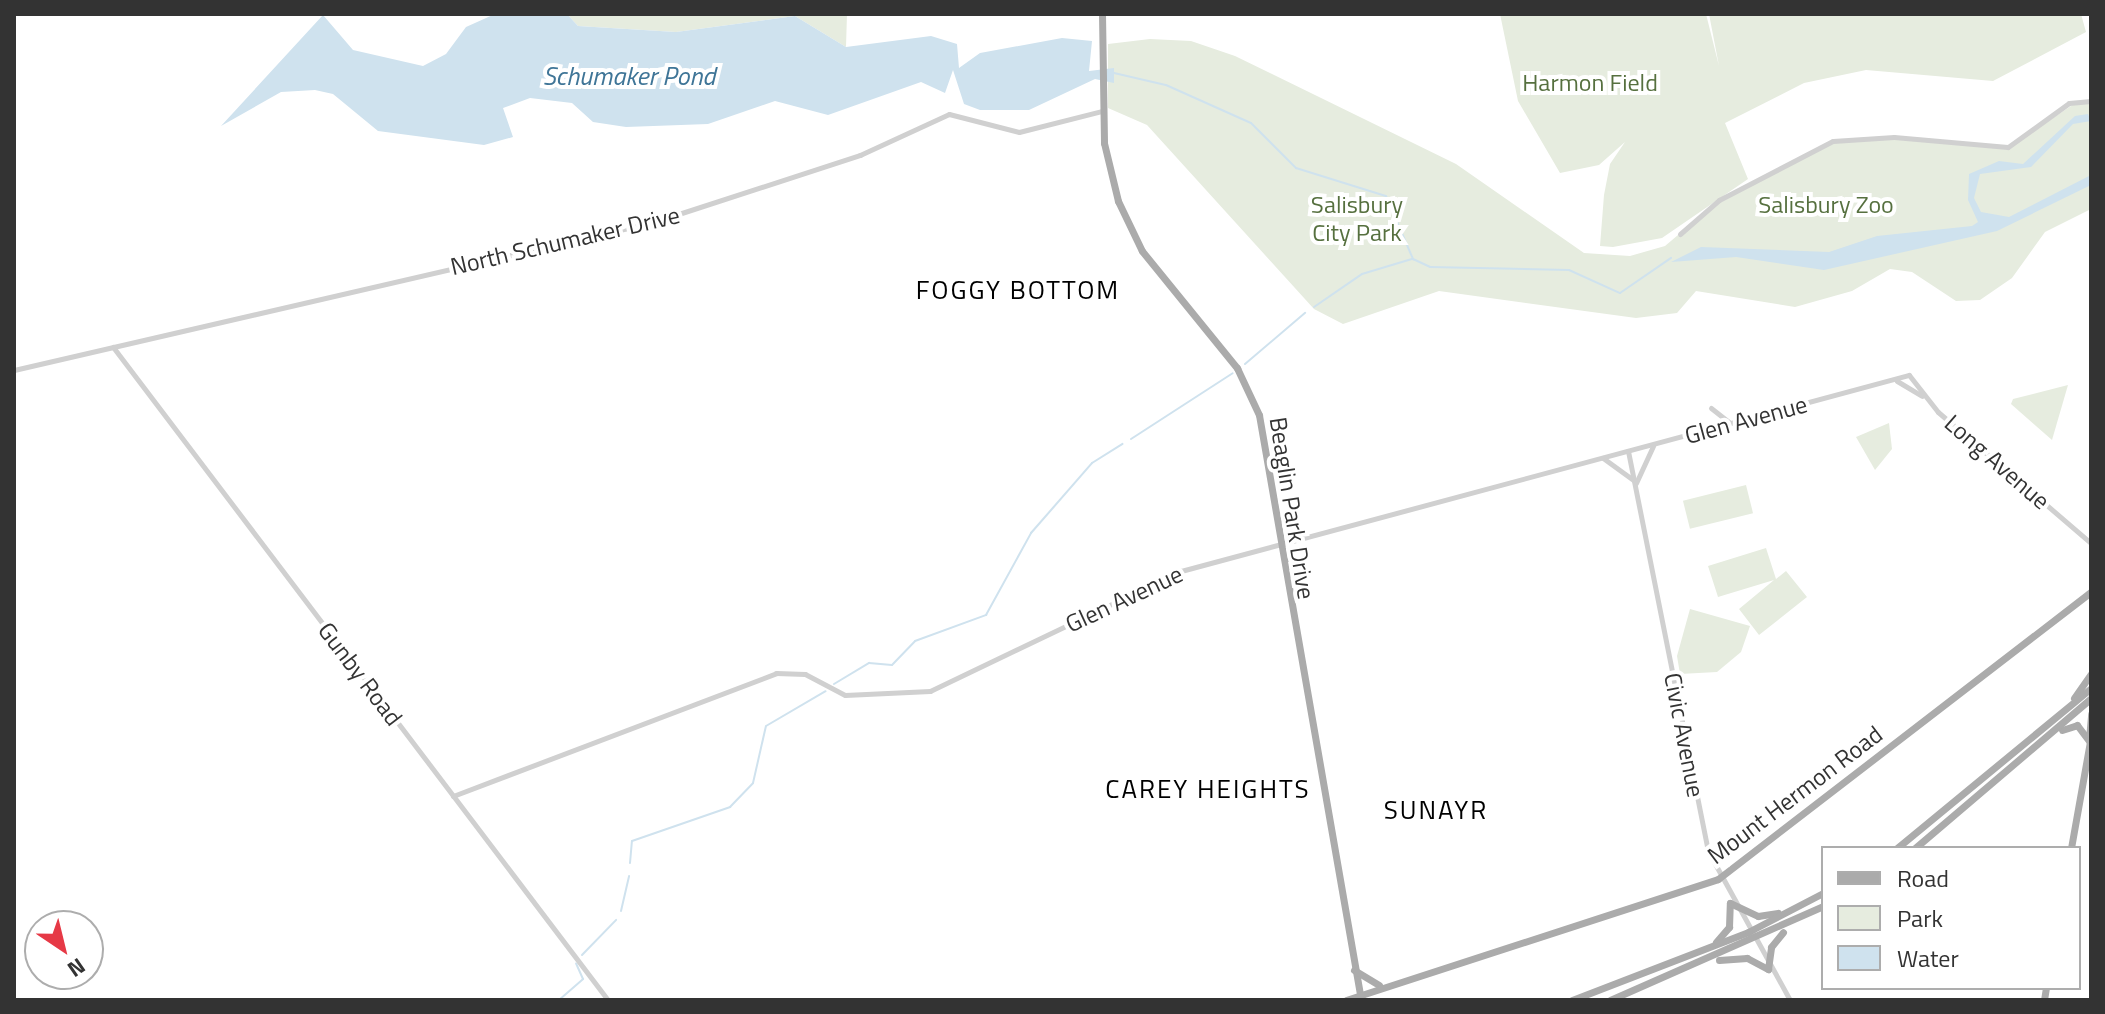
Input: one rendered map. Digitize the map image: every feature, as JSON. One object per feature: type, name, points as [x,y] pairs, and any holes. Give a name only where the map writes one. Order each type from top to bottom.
[{"type":"main road","name":"Beaglin Park Drive","points":[[1102,14],[1102,111],[1107,165],[1128,227],[1252,395],[1281,545],[1352,967],[1360,997]]},
{"type":"main road","name":"Mount Hermon Road","points":[[1346,1000],[1718,879],[2091,592]]},
{"type":"main road","points":[[2060,714],[2091,674]]},
{"type":"main road","points":[[1899,846],[2091,688]]},
{"type":"main road","points":[[1917,846],[2034,750],[2091,698]]},
{"type":"main road","points":[[2071,846],[2090,738],[2091,714]]},
{"type":"main road","points":[[2034,750],[2068,725],[2090,738]]},
{"type":"main road","points":[[1665,965],[1721,938],[1730,903],[1772,915],[1821,893]]},
{"type":"main road","points":[[1572,1000],[1748,932],[1821,893]]},
{"type":"main road","points":[[1656,982],[1725,957],[1768,969],[1779,934],[1821,907]]},
{"type":"main road","points":[[1610,1000],[1752,942],[1815,911]]},
{"type":"main road","points":[[1352,967],[1375,986],[1400,981]]},
{"type":"main road","points":[[1368,1000],[1379,988]]},
{"type":"street","points":[[1680,234],[1719,200],[1833,141],[1894,137],[2008,147],[2069,103],[2091,101]]},
{"type":"street","name":"North Schumaker Drive","points":[[14,370],[683,214],[860,155],[949,114],[1019,132],[1102,111]]},
{"type":"street","name":"Gunby Road","points":[[113,347],[608,1000]]},
{"type":"street","name":"Glen Avenue","points":[[453,796],[776,673],[805,674],[845,695],[930,691],[1159,580],[1909,375]]},
{"type":"street","name":"Long Avenue","points":[[1909,375],[1926,399],[2091,543]]},
{"type":"street","points":[[1891,380],[1926,399]]},
{"type":"street","points":[[1711,408],[1734,423]]},
{"type":"street","points":[[1602,458],[1636,484],[1655,443]]},
{"type":"street","name":"Civic Avenue","points":[[1628,451],[1718,879],[1768,969],[1790,1000]]},
{"type":"green space","points":[[567,14],[847,14],[846,47],[795,16],[676,32],[578,26]]},
{"type":"green space","name":"Harmon Field","points":[[1500,14],[1706,14],[1719,66],[1709,14],[2081,14],[2086,32],[1993,81],[1866,70],[1804,83],[1725,123],[1748,179],[1662,238],[1613,247],[1600,246],[1604,195],[1610,164],[1625,142],[1599,165],[1560,173],[1518,101]]},
{"type":"green space","name":"Salisbury City Park","points":[[1150,39],[1191,41],[1235,56],[1456,164],[1584,253],[1630,256],[1665,246],[1710,208],[1828,144],[1879,138],[2008,148],[2074,104],[2091,103],[2091,209],[2045,232],[2012,278],[1980,300],[1956,301],[1912,272],[1890,269],[1852,291],[1795,307],[1696,291],[1677,313],[1636,318],[1439,291],[1343,324],[1314,309],[1147,125],[1108,108],[1108,44]]},
{"type":"green space","points":[[2068,385],[2052,440],[2011,404],[2013,399]]},
{"type":"green space","points":[[1889,423],[1892,449],[1875,470],[1856,437]]},
{"type":"green space","points":[[1746,485],[1753,513],[1690,529],[1683,501]]},
{"type":"green space","points":[[1766,548],[1776,579],[1786,571],[1807,597],[1759,635],[1739,609],[1774,580],[1718,597],[1708,566]]},
{"type":"green space","points":[[1690,609],[1750,626],[1741,652],[1717,672],[1680,674],[1677,656]]},
{"type":"water","name":"Schumaker Pond","points":[[495,14],[567,14],[578,26],[676,32],[795,16],[846,47],[931,36],[957,44],[959,68],[980,53],[1062,38],[1092,41],[1089,71],[1114,68],[1114,83],[1095,79],[1029,110],[980,110],[964,104],[953,70],[945,93],[921,82],[828,115],[775,101],[708,124],[626,127],[593,122],[572,103],[530,98],[503,108],[513,137],[484,145],[378,131],[333,94],[315,90],[281,92],[221,126],[323,15],[353,50],[423,66],[446,54],[466,27]]},
{"type":"water","points":[[2088,114],[2091,121],[2073,124],[2031,167],[1980,174],[1974,198],[1981,212],[2009,217],[2091,175],[2091,185],[1997,231],[1824,270],[1736,257],[1671,262],[1701,247],[1829,252],[1877,236],[1972,226],[1978,222],[1968,200],[1969,174],[1999,161],[2023,164],[2075,116]]},
{"type":"waterway","points":[[1114,73],[1166,85],[1251,123],[1296,168],[1386,196],[1413,259],[1430,267],[1569,270],[1620,293],[1671,258]]},
{"type":"waterway","points":[[1314,307],[1362,274],[1412,259]]},
{"type":"waterway","points":[[1245,364],[1305,313]]},
{"type":"waterway","points":[[1131,439],[1233,373]]},
{"type":"waterway","points":[[834,684],[869,663],[892,665],[915,641],[986,615],[1031,533],[1092,463],[1123,444]]},
{"type":"waterway","points":[[630,863],[632,841],[730,807],[753,783],[766,726],[826,691]]},
{"type":"waterway","points":[[621,911],[629,876]]},
{"type":"waterway","points":[[582,955],[616,920]]},
{"type":"waterway","points":[[559,1000],[583,979],[576,963]]},
{"type":"district","name":"FOGGY BOTTOM","points":[[1018,290]]},
{"type":"district","name":"CAREY HEIGHTS","points":[[1208,789]]},
{"type":"district","name":"SUNAYR","points":[[1436,810]]},
{"type":"park label","name":"Salisbury Zoo","points":[[1826,205]]}]
